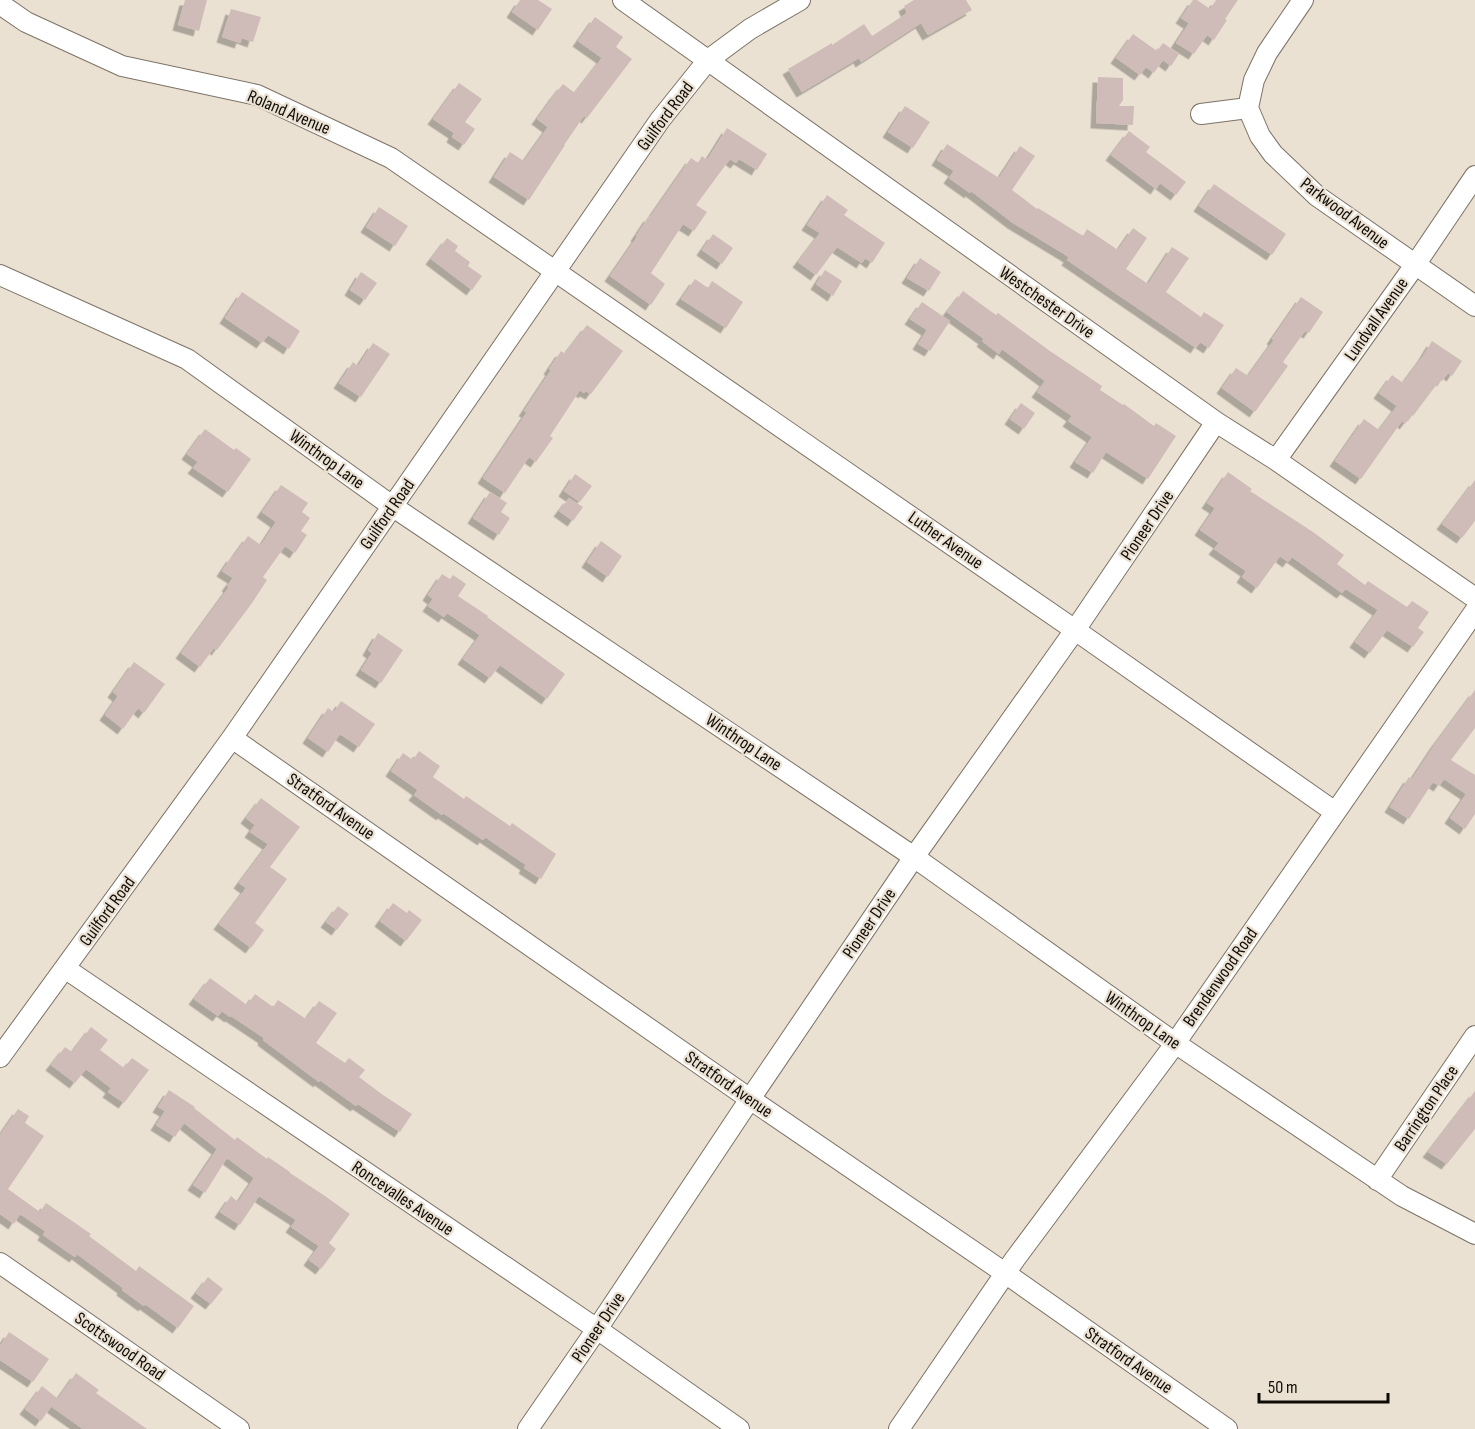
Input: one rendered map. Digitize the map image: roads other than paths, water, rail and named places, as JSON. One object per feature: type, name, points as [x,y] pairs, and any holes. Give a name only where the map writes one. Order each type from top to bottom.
[{"type":"street","name":"Westchester Drive","points":[[623,0],[1216,422],[1276,460],[1475,598]]},
{"type":"street","name":"Guilford Road","points":[[0,1057],[232,738],[660,120],[708,60],[750,29],[800,0]]},
{"type":"street","points":[[1201,114],[1248,108],[1254,80],[1267,52],[1303,0]]},
{"type":"street","name":"Roland Avenue","points":[[0,4],[26,22],[122,66],[257,95],[391,158],[555,271]]},
{"type":"street","name":"Parkwood Avenue","points":[[1248,108],[1260,136],[1273,154],[1317,196],[1475,306]]},
{"type":"street","name":"Lundvall Avenue","points":[[1276,460],[1475,176]]},
{"type":"street","name":"Luther Avenue","points":[[555,271],[1335,812]]},
{"type":"street","name":"Winthrop Lane","points":[[0,275],[188,359],[392,506],[914,857],[1175,1043],[1402,1196],[1475,1234]]},
{"type":"street","name":"Pioneer Drive","points":[[528,1429],[914,857],[1075,630],[1216,422]]},
{"type":"street","name":"Brendenwood Road","points":[[899,1429],[1005,1273],[1175,1043],[1475,611]]},
{"type":"street","name":"Stratford Avenue","points":[[232,738],[1227,1429]]},
{"type":"street","name":"Roncevalles Avenue","points":[[66,969],[597,1329],[739,1429]]},
{"type":"street","name":"Barrington Place","points":[[1377,1180],[1475,1036]]},
{"type":"street","name":"Scottswood Road","points":[[0,1263],[239,1429]]}]
